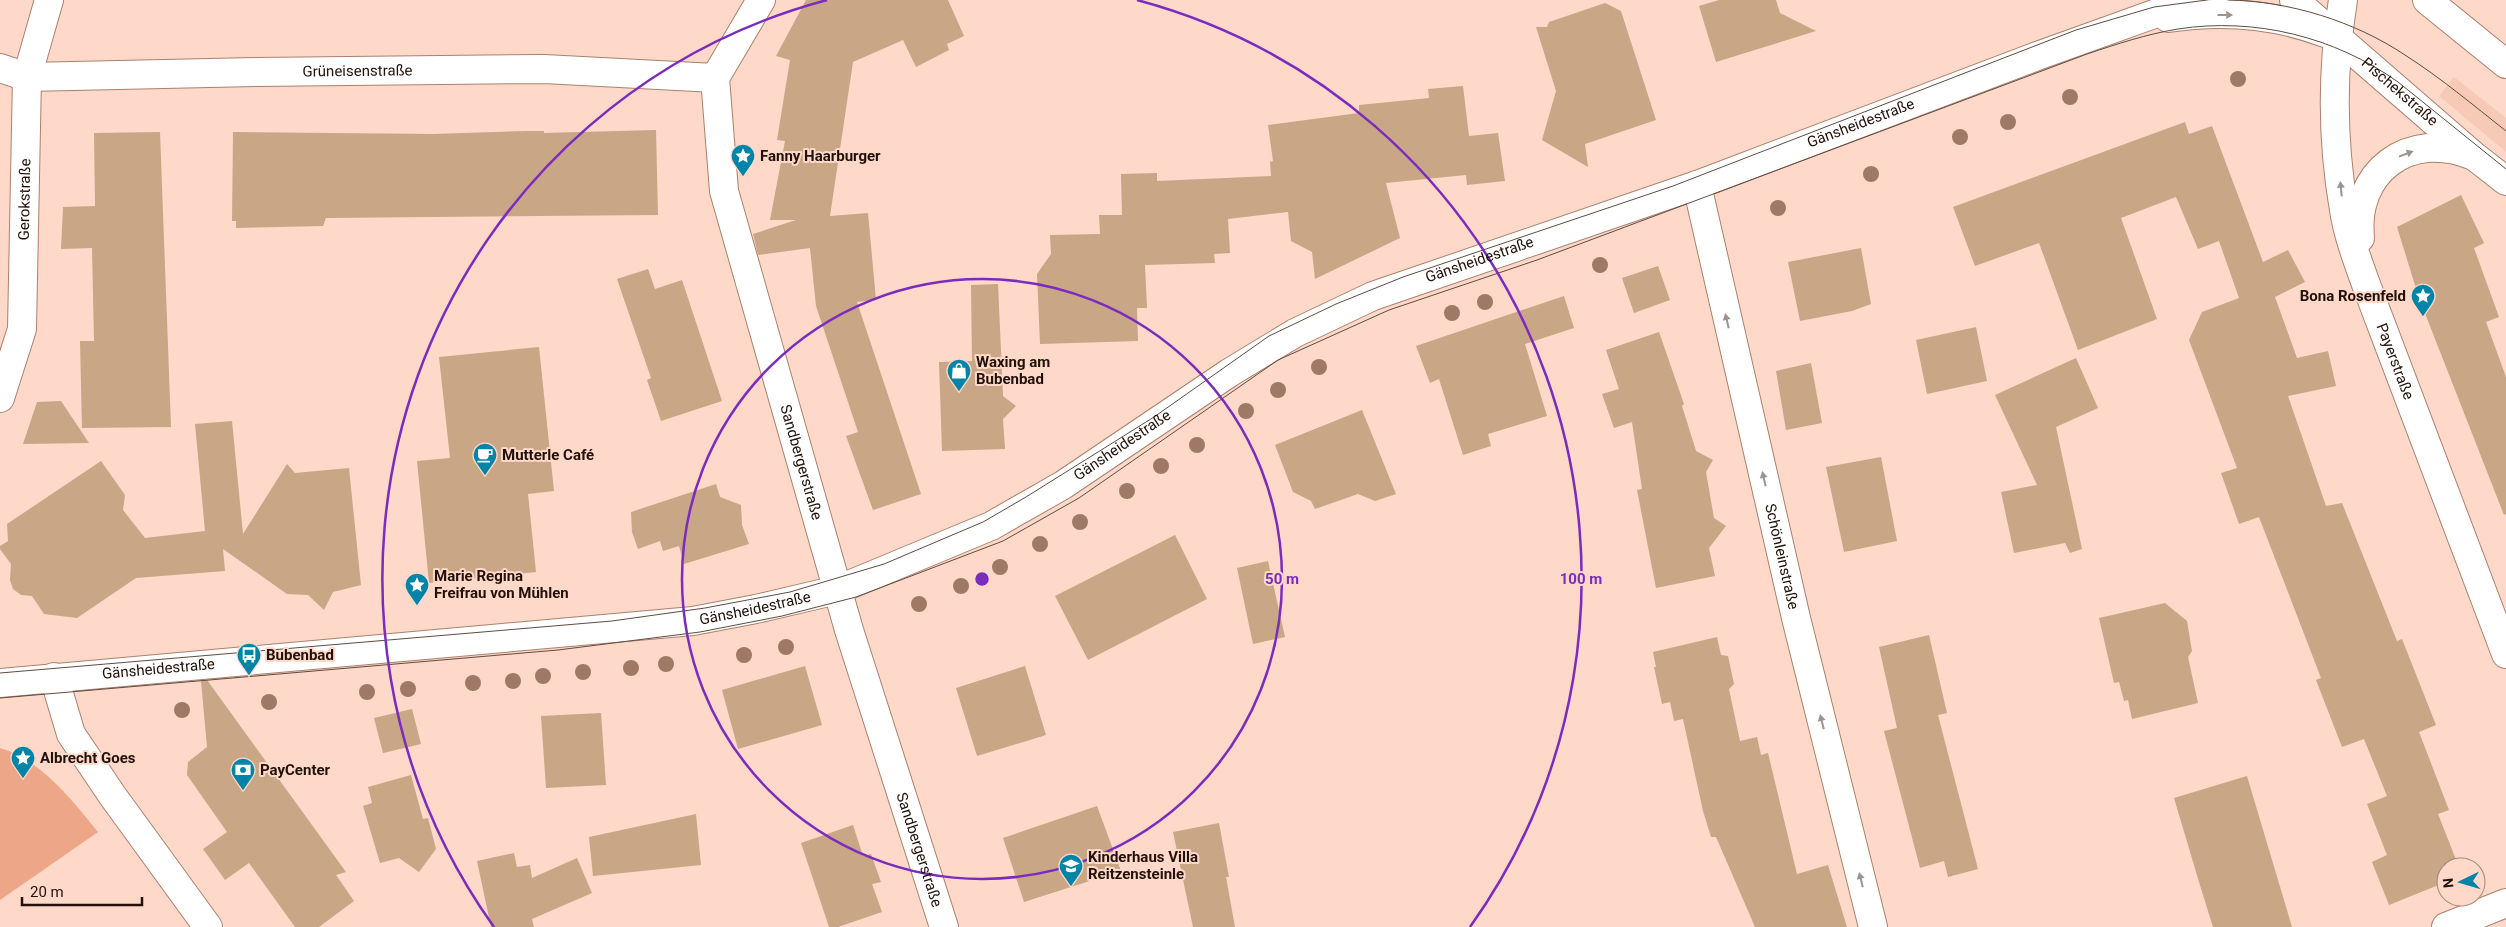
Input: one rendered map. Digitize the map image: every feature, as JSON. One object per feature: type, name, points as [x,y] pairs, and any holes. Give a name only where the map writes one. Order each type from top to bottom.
[{"type":"street","name":"Gerokstraße","points":[[0,398],[22,329],[26,77],[50,0]]},
{"type":"street","points":[[716,78],[761,0]]},
{"type":"street","name":"Gänsheidestraße","points":[[0,683],[693,621],[756,610],[837,590],[991,526],[1063,485],[1229,373],[1278,343],[1373,296],[1697,186],[2031,58],[2193,0]]},
{"type":"street","name":"Pischekstraße","points":[[2294,0],[2474,156],[2506,181]]},
{"type":"street","name":"Payerstraße","points":[[2343,0],[2335,76],[2336,133],[2344,210],[2367,287],[2506,654]]},
{"type":"street","points":[[2427,0],[2506,64]]},
{"type":"street","points":[[2446,0],[2480,43]]},
{"type":"street","points":[[2125,25],[2193,16],[2241,15],[2281,20],[2338,38]]},
{"type":"street","name":"Grüneisenstraße","points":[[0,68],[26,77],[544,69],[716,78]]},
{"type":"street","name":"Sandbergerstraße","points":[[716,78],[724,191],[837,590],[944,927]]},
{"type":"street","points":[[2367,287],[2359,229],[2360,213],[2365,190],[2376,174],[2398,157],[2428,148],[2452,149],[2474,156]]},
{"type":"street","name":"Schönleinstraße","points":[[1697,186],[1796,618],[1873,927]]},
{"type":"street","points":[[54,677],[71,734],[112,795],[208,927]]},
{"type":"street","points":[[2446,927],[2506,903]]},
{"type":"shaded area","points":[[2454,77],[2506,118],[2506,152],[2439,96]]},
{"type":"shaded area","points":[[0,748],[15,753],[29,761],[55,782],[98,832],[0,900]]},
{"type":"building","points":[[806,0],[948,0],[964,36],[947,44],[949,50],[916,67],[903,40],[853,62],[830,216],[868,213],[876,300],[857,302],[921,494],[873,510],[846,436],[858,432],[816,306],[810,248],[758,255],[753,234],[796,220],[770,220],[785,141],[777,140],[790,60],[776,56]]},
{"type":"building","points":[[1719,0],[1776,0],[1780,13],[1816,31],[1716,62],[1699,6]]},
{"type":"building","points":[[1605,3],[1621,11],[1656,120],[1585,144],[1588,167],[1542,140],[1556,91],[1536,27],[1547,27],[1549,22]]},
{"type":"building","points":[[1463,86],[1469,136],[1498,133],[1505,181],[1467,185],[1466,175],[1386,183],[1400,238],[1315,279],[1312,252],[1291,241],[1288,212],[1228,219],[1230,253],[1214,254],[1215,263],[1145,265],[1147,308],[1137,308],[1138,341],[1040,344],[1037,274],[1051,254],[1050,235],[1100,234],[1099,215],[1122,215],[1121,174],[1157,173],[1157,181],[1271,176],[1270,162],[1273,161],[1268,125],[1359,113],[1359,105],[1429,98],[1428,89]]},
{"type":"building","points":[[2185,122],[2189,134],[2212,126],[2263,262],[2288,250],[2305,282],[2275,297],[2297,358],[2328,351],[2336,386],[2288,396],[2326,506],[2342,503],[2397,641],[2402,639],[2436,725],[2419,732],[2449,810],[2438,814],[2455,857],[2436,857],[2436,886],[2389,905],[2372,862],[2387,855],[2367,804],[2387,796],[2364,739],[2342,747],[2316,680],[2321,678],[2259,517],[2239,524],[2221,473],[2237,468],[2189,340],[2202,312],[2239,298],[2219,241],[2198,249],[2176,197],[2121,218],[2157,319],[2078,350],[2039,243],[1975,266],[1953,207]]},
{"type":"building","points":[[656,130],[658,215],[326,218],[323,226],[236,228],[236,221],[232,221],[233,132],[433,134]]},
{"type":"building","points":[[160,132],[171,427],[82,428],[80,341],[94,341],[92,248],[61,249],[63,207],[95,206],[94,133]]},
{"type":"building","points":[[2461,195],[2484,243],[2474,248],[2499,317],[2486,322],[2506,377],[2506,514],[2504,515],[2419,298],[2397,227]]},
{"type":"building","points":[[1861,248],[1871,304],[1852,311],[1800,321],[1788,262]]},
{"type":"building","points":[[1658,266],[1670,300],[1634,313],[1622,278]]},
{"type":"building","points":[[648,269],[655,289],[682,280],[722,401],[661,421],[647,380],[651,378],[617,279]]},
{"type":"building","points":[[998,284],[1003,396],[1016,406],[1003,419],[1005,449],[942,451],[939,362],[972,361],[971,285]]},
{"type":"building","points":[[1564,296],[1574,328],[1525,344],[1547,416],[1488,434],[1491,446],[1463,455],[1439,379],[1430,383],[1416,346]]},
{"type":"building","points":[[1976,327],[1987,381],[1927,394],[1916,340]]},
{"type":"building","points":[[1659,332],[1684,404],[1682,406],[1696,451],[1713,460],[1706,472],[1714,518],[1726,526],[1709,548],[1715,576],[1656,588],[1637,490],[1642,489],[1632,422],[1614,428],[1602,394],[1619,389],[1606,350]]},
{"type":"building","name":"Mutterle Café","points":[[539,347],[554,491],[528,494],[536,572],[429,583],[417,461],[450,458],[439,357]]},
{"type":"building","points":[[2076,358],[2098,408],[2056,427],[2082,549],[2070,553],[2065,543],[2014,553],[2001,492],[2037,485],[1995,395]]},
{"type":"building","points":[[1811,363],[1822,423],[1786,430],[1776,371]]},
{"type":"building","points":[[61,401],[89,443],[23,444],[37,402]]},
{"type":"building","points":[[1362,410],[1396,494],[1375,501],[1358,494],[1315,509],[1311,501],[1293,492],[1275,445]]},
{"type":"building","points":[[232,421],[243,534],[287,464],[295,473],[349,468],[361,585],[333,592],[324,610],[308,595],[287,594],[223,549],[225,571],[136,578],[77,618],[44,614],[32,596],[21,595],[13,589],[10,580],[11,564],[0,549],[0,546],[8,541],[7,524],[101,461],[125,495],[123,510],[145,538],[205,531],[195,424]]},
{"type":"building","points":[[1881,457],[1897,541],[1844,552],[1826,467]]},
{"type":"building","points":[[716,484],[720,497],[741,505],[742,525],[749,544],[684,564],[679,546],[663,551],[660,541],[638,549],[632,532],[631,512]]},
{"type":"building","points":[[1175,535],[1207,599],[1088,660],[1055,596]]},
{"type":"building","points":[[1268,561],[1285,637],[1253,644],[1237,568]]},
{"type":"building","points":[[2165,603],[2187,621],[2192,651],[2188,657],[2198,703],[2132,719],[2128,700],[2124,701],[2119,682],[2114,683],[2099,618]]},
{"type":"building","points":[[1929,635],[1947,713],[1938,715],[1978,869],[1948,877],[1944,861],[1920,868],[1884,731],[1897,728],[1879,647]]},
{"type":"building","points":[[1717,637],[1721,655],[1728,656],[1734,684],[1729,689],[1740,741],[1757,737],[1761,755],[1768,753],[1797,874],[1828,865],[1847,927],[1755,927],[1716,837],[1711,837],[1703,811],[1683,719],[1674,721],[1670,702],[1662,704],[1654,667],[1656,667],[1653,652]]},
{"type":"building","points":[[805,666],[822,725],[738,749],[722,690]]},
{"type":"building","points":[[1025,666],[1046,735],[977,756],[956,688]]},
{"type":"building","points":[[207,680],[346,872],[336,875],[354,901],[319,927],[295,927],[249,863],[225,880],[203,849],[227,832],[187,775],[188,762],[207,747],[201,681]]},
{"type":"building","points":[[412,709],[421,744],[383,753],[374,718]]},
{"type":"building","points":[[601,713],[606,785],[546,788],[541,716]]},
{"type":"building","points":[[411,775],[423,819],[428,818],[436,849],[419,872],[399,858],[380,863],[363,806],[372,803],[368,787]]},
{"type":"building","points":[[2247,776],[2292,927],[2213,927],[2199,882],[2174,798]]},
{"type":"building","points":[[1097,806],[1121,871],[1024,902],[1003,838]]},
{"type":"building","points":[[696,814],[701,865],[593,876],[589,837]]},
{"type":"building","points":[[1219,823],[1229,877],[1226,877],[1235,927],[1193,927],[1173,832]]},
{"type":"building","points":[[853,825],[863,856],[871,854],[881,882],[872,884],[882,912],[838,927],[829,927],[801,843]]},
{"type":"building","points":[[514,853],[517,867],[530,865],[532,878],[577,858],[592,893],[532,919],[534,927],[491,927],[477,861]]},
{"type":"tram line","points":[[0,673],[612,621],[705,608],[790,592],[884,564],[983,522],[1154,417],[1269,336],[1336,304],[1403,277],[1673,186],[2076,30],[2154,7],[2207,0]]},
{"type":"tram line","points":[[2228,0],[2251,1],[2297,9],[2320,15],[2364,32],[2418,64],[2506,131]]},
{"type":"tram line","points":[[0,698],[558,650],[700,632],[782,616],[856,597],[1003,541],[1079,498],[1278,360],[1389,310],[1537,260],[2087,54],[2166,31],[2207,26],[2236,26],[2293,34],[2321,42],[2374,66],[2398,82],[2506,169]]},
{"type":"place","name":"Fanny Haarburger","points":[[743,177]]},
{"type":"place","name":"Bona Rosenfeld","points":[[2423,317]]},
{"type":"place","name":"Waxing am Bubenbad","points":[[959,392]]},
{"type":"place","name":"Mutterle Café","points":[[485,476]]},
{"type":"place","name":"Marie Regina Freifrau von Mühlen","points":[[417,606]]},
{"type":"place","name":"Bubenbad","points":[[249,676]]},
{"type":"place","name":"Albrecht Goes","points":[[23,779]]},
{"type":"place","name":"PayCenter","points":[[243,791]]},
{"type":"place","name":"Kinderhaus Villa Reitzensteinle","points":[[1071,887]]}]
